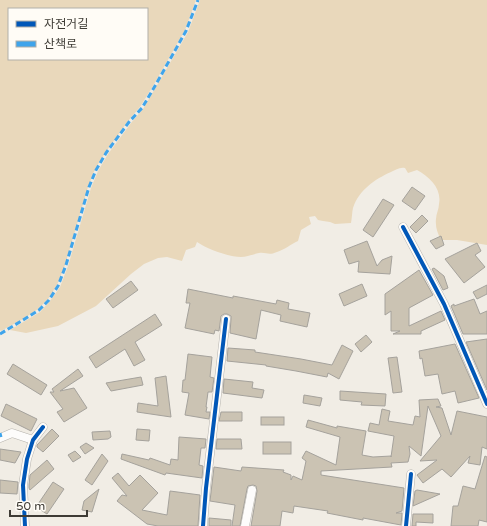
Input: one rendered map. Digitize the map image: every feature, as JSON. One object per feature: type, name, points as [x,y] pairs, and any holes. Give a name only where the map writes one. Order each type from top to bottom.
[{"type":"street","points":[[403,227],[444,304],[487,404]]},
{"type":"street","points":[[203,526],[206,488],[226,319]]},
{"type":"street","points":[[26,526],[23,485],[27,459],[33,440],[43,427]]},
{"type":"street","points":[[0,438],[12,432],[33,440]]},
{"type":"street","points":[[406,526],[410,474]]},
{"type":"street","points":[[246,526],[252,490]]},
{"type":"shaded area","points":[[0,0],[196,0],[185,30],[153,86],[140,107],[128,121],[95,169],[88,187],[65,265],[57,285],[48,299],[38,309],[1,331]]},
{"type":"shaded area","points":[[200,0],[487,0],[487,245],[457,240],[441,240],[436,225],[436,217],[439,206],[439,193],[437,188],[426,176],[417,170],[408,173],[405,168],[401,168],[379,178],[363,191],[353,208],[351,223],[335,224],[318,220],[315,216],[309,217],[311,224],[301,230],[298,241],[272,254],[259,253],[246,257],[236,257],[218,252],[197,242],[195,247],[186,250],[182,261],[167,257],[158,258],[144,264],[96,306],[58,326],[26,333],[10,330],[40,312],[60,287],[68,266],[91,188],[98,171],[108,154],[143,109],[188,32]]},
{"type":"building","points":[[412,187],[425,196],[415,210],[402,201]]},
{"type":"building","points":[[383,199],[394,205],[373,237],[363,230]]},
{"type":"building","points":[[422,215],[428,221],[416,233],[410,227]]},
{"type":"building","points":[[441,236],[444,245],[436,249],[430,241]]},
{"type":"building","points":[[367,241],[377,266],[382,260],[392,256],[390,274],[358,272],[359,261],[349,264],[344,250]]},
{"type":"building","points":[[477,243],[481,251],[475,255],[485,267],[464,283],[445,259]]},
{"type":"building","points":[[434,268],[444,276],[448,288],[443,290],[432,269]]},
{"type":"building","points":[[419,270],[433,295],[409,308],[409,326],[441,311],[445,320],[421,331],[421,334],[393,334],[400,331],[391,331],[391,311],[385,315],[385,294]]},
{"type":"building","points":[[131,281],[138,290],[113,308],[106,299]]},
{"type":"building","points":[[362,284],[367,296],[344,306],[339,294]]},
{"type":"building","points":[[487,285],[487,294],[477,299],[473,292]]},
{"type":"building","points":[[188,289],[233,298],[233,296],[276,304],[277,300],[289,303],[288,309],[310,313],[307,327],[280,321],[281,315],[261,310],[256,339],[230,333],[231,316],[227,314],[221,316],[219,331],[215,330],[214,334],[185,328],[190,303],[186,303]]},
{"type":"building","points":[[474,299],[480,314],[487,311],[487,334],[463,334],[451,306]]},
{"type":"building","points":[[155,314],[162,325],[135,342],[145,360],[134,366],[125,349],[96,368],[89,357]]},
{"type":"building","points":[[366,335],[372,342],[361,352],[355,344]]},
{"type":"building","points":[[487,339],[487,390],[466,342]]},
{"type":"building","points":[[455,344],[479,398],[458,403],[455,391],[442,394],[438,374],[425,376],[422,358],[420,359],[419,351]]},
{"type":"building","points":[[342,345],[353,351],[339,379],[328,373],[327,377],[266,365],[227,361],[228,348],[255,350],[255,352],[332,365]]},
{"type":"building","points":[[188,354],[212,357],[210,377],[214,378],[212,392],[208,392],[206,407],[206,412],[210,412],[209,419],[185,415],[189,393],[182,392]]},
{"type":"building","points":[[397,357],[402,392],[393,393],[388,358]]},
{"type":"building","points":[[13,364],[47,385],[41,395],[7,374]]},
{"type":"building","points":[[78,369],[83,376],[60,391],[74,388],[87,408],[64,422],[57,412],[63,409],[50,392],[54,392],[52,389]]},
{"type":"building","points":[[166,376],[171,417],[137,412],[138,403],[158,406],[155,378]]},
{"type":"building","points":[[141,377],[143,385],[111,391],[106,383]]},
{"type":"building","points":[[224,379],[253,382],[252,388],[264,390],[262,398],[223,393]]},
{"type":"building","points":[[340,391],[386,394],[385,406],[361,405],[362,402],[340,400]]},
{"type":"building","points":[[304,395],[322,398],[320,406],[303,403]]},
{"type":"building","points":[[438,399],[441,406],[436,407],[442,408],[451,435],[457,411],[487,417],[487,449],[482,447],[480,465],[468,463],[470,456],[451,477],[442,469],[423,483],[417,475],[437,460],[420,461],[441,436],[428,406],[421,456],[409,446],[410,454],[408,462],[391,463],[392,467],[321,471],[321,475],[404,488],[402,511],[396,513],[402,513],[401,525],[363,518],[363,520],[327,513],[328,511],[294,506],[293,513],[282,511],[280,526],[251,526],[257,491],[256,486],[253,485],[248,486],[247,489],[240,526],[232,526],[235,505],[210,501],[214,467],[241,471],[242,467],[284,470],[283,472],[291,475],[291,480],[293,476],[302,480],[306,461],[302,458],[306,451],[336,465],[340,437],[306,427],[308,420],[337,428],[337,426],[366,431],[362,455],[373,457],[391,457],[394,436],[368,431],[370,423],[379,425],[382,409],[390,411],[388,421],[413,425],[415,416],[420,417],[419,400]]},
{"type":"building","points":[[6,404],[37,419],[31,431],[1,416]]},
{"type":"building","points":[[221,412],[242,412],[242,421],[219,421]]},
{"type":"building","points":[[261,417],[284,417],[284,425],[261,425]]},
{"type":"building","points":[[52,429],[59,436],[43,452],[37,447],[37,445]]},
{"type":"building","points":[[137,429],[150,430],[149,441],[136,440]]},
{"type":"building","points":[[110,431],[111,437],[108,439],[93,440],[92,432]]},
{"type":"building","points":[[179,437],[206,439],[205,448],[201,448],[199,465],[203,466],[202,478],[166,473],[165,475],[121,459],[122,454],[149,460],[150,458],[170,465],[171,459],[178,460]]},
{"type":"building","points":[[217,439],[241,439],[242,449],[216,449]]},
{"type":"building","points":[[263,442],[291,442],[291,454],[263,454]]},
{"type":"building","points":[[86,443],[94,448],[85,454],[80,447]]},
{"type":"building","points":[[0,449],[21,452],[15,463],[0,460]]},
{"type":"building","points":[[75,451],[81,457],[73,462],[68,455]]},
{"type":"building","points":[[102,454],[108,461],[92,485],[85,480]]},
{"type":"building","points":[[485,456],[487,457],[487,522],[479,520],[478,526],[451,526],[453,506],[458,506],[463,486],[475,489]]},
{"type":"building","points":[[47,460],[54,469],[30,490],[30,475]]},
{"type":"building","points":[[118,473],[129,486],[140,475],[158,493],[142,510],[167,515],[170,491],[200,495],[198,526],[158,526],[147,524],[117,501],[122,495],[127,496],[112,478]]},
{"type":"building","points":[[0,480],[18,482],[17,494],[0,493]]},
{"type":"building","points":[[53,482],[64,489],[47,514],[36,507]]},
{"type":"building","points":[[99,489],[92,512],[82,510],[84,501]]},
{"type":"building","points":[[417,490],[440,494],[413,506],[415,491]]},
{"type":"building","points":[[413,514],[433,514],[433,523],[416,522],[416,526],[412,526]]},
{"type":"building","points":[[209,518],[231,520],[231,526],[209,526]]},
{"type":"marked path","points":[[0,334],[39,310],[49,300],[58,286],[66,265],[89,187],[96,170],[106,153],[129,122],[142,108],[186,31],[198,0]]},
{"type":"marked path","points":[[0,433],[1,437]]},
{"type":"cycle path","points":[[403,227],[444,304],[487,404]]},
{"type":"cycle path","points":[[203,526],[206,488],[226,319]]},
{"type":"cycle path","points":[[25,526],[23,485],[27,459],[33,440],[43,427]]},
{"type":"cycle path","points":[[406,526],[411,474]]}]
